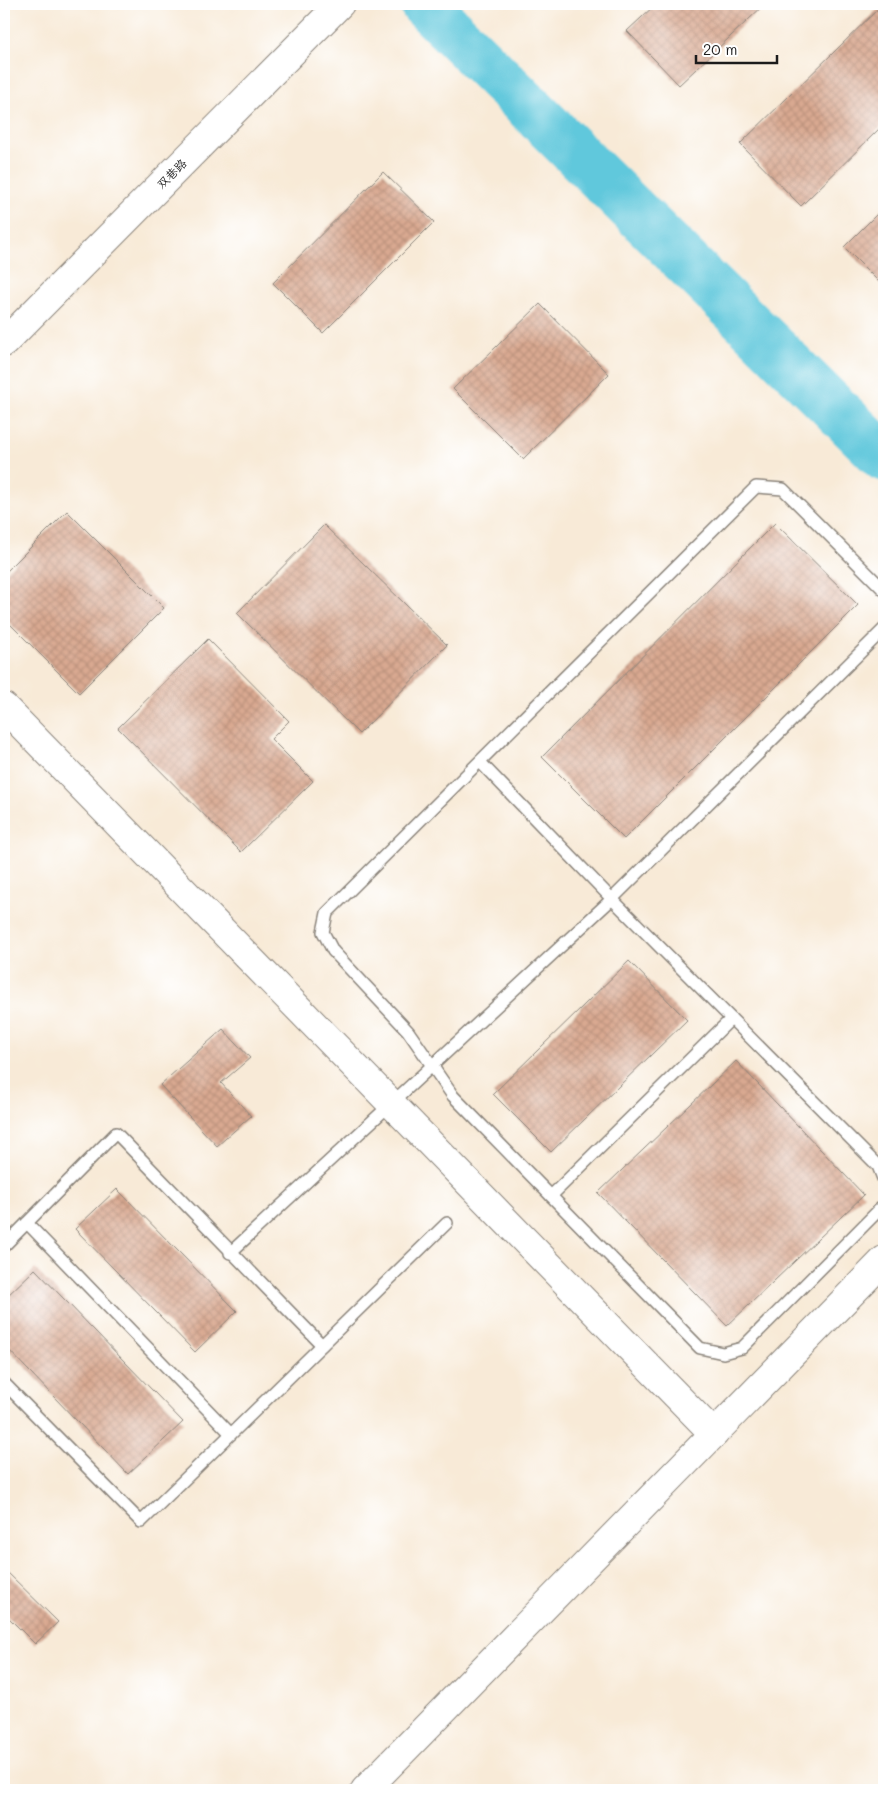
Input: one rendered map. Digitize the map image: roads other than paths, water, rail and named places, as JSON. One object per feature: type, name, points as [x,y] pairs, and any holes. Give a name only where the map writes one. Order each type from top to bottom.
[{"type":"street","name":"双巷路","points":[[4,343],[340,4]]},
{"type":"street","points":[[4,707],[714,1434]]},
{"type":"street","points":[[365,1790],[884,1260]]},
{"type":"lane","points":[[884,590],[783,489],[756,487],[327,913],[323,932],[333,951],[408,1031],[453,1096],[700,1348],[723,1353],[742,1348],[884,1205]]},
{"type":"lane","points":[[230,1253],[612,899],[884,629]]},
{"type":"lane","points":[[480,762],[612,899],[878,1166],[884,1181]]},
{"type":"lane","points":[[551,1196],[731,1018]]},
{"type":"lane","points":[[4,1246],[116,1134],[230,1253],[322,1345]]},
{"type":"lane","points":[[27,1222],[231,1434]]},
{"type":"lane","points":[[4,1383],[141,1522],[447,1223]]},
{"type":"waterway","points":[[424,4],[884,457]]}]
